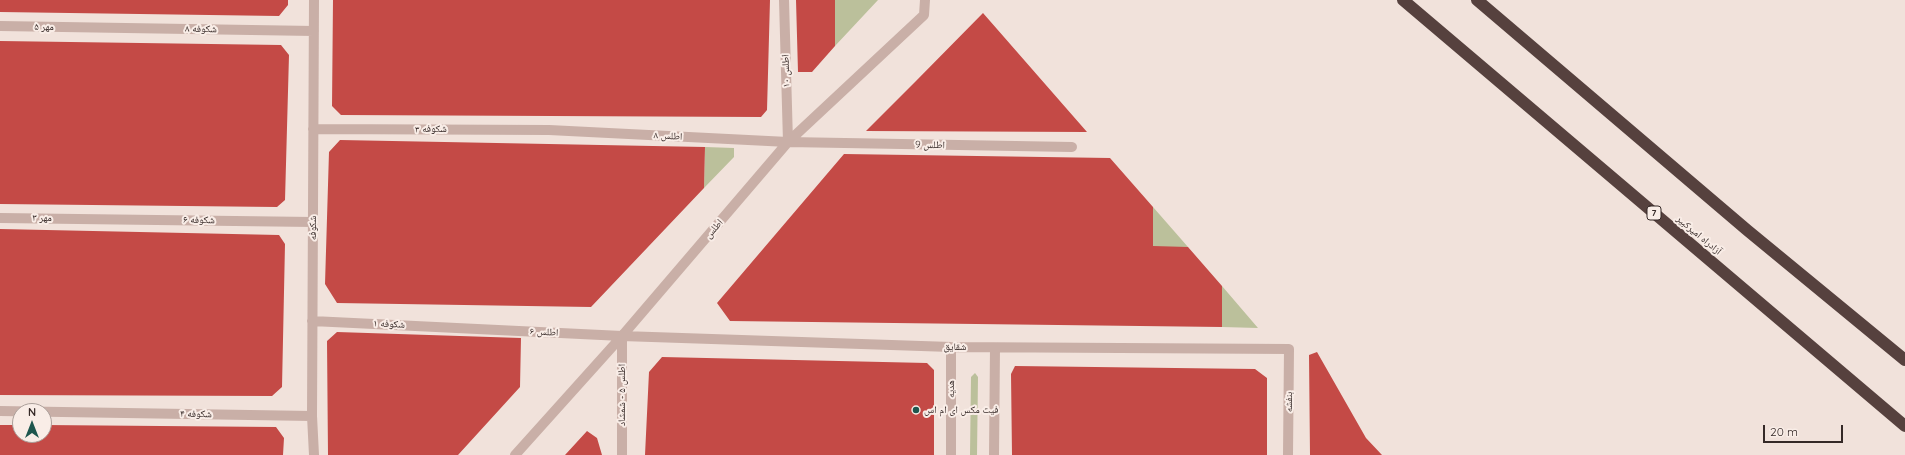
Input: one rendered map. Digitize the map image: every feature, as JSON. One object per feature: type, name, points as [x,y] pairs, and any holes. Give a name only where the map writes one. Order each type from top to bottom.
[{"type":"highway","name":"آزادراه امیرکبیر","points":[[1403,0],[1905,426]]},
{"type":"highway","points":[[1478,0],[1747,230],[1905,360]]},
{"type":"street","name":"شکوفه","points":[[314,0],[312,321],[312,416],[314,455]]},
{"type":"street","name":"اطلس ۱۰","points":[[784,0],[788,142]]},
{"type":"street","name":"اطلس","points":[[515,455],[622,336],[788,142],[924,15],[925,0]]},
{"type":"street","name":"مهر ۵","points":[[0,26],[89,27]]},
{"type":"street","name":"شکوفه ۸","points":[[89,27],[314,31]]},
{"type":"street","name":"شکوفه ۳","points":[[313,129],[549,130]]},
{"type":"street","name":"اطلس ۸","points":[[549,130],[788,142]]},
{"type":"street","name":"اطلس 9","points":[[788,142],[1072,147]]},
{"type":"street","name":"مهر ۳","points":[[0,218],[84,219]]},
{"type":"street","name":"شکوفه ۶","points":[[84,219],[313,222]]},
{"type":"street","name":"شکوفه ۱","points":[[312,321],[465,328]]},
{"type":"street","name":"اطلس ۶","points":[[465,328],[622,336]]},
{"type":"street","name":"شقایق","points":[[622,336],[995,348],[1289,349]]},
{"type":"street","name":"اطلس ۵ - شمشاد","points":[[622,336],[622,455]]},
{"type":"street","name":"هدیه","points":[[951,347],[951,455]]},
{"type":"street","points":[[994,455],[995,348]]},
{"type":"street","name":"بنفشه","points":[[1288,455],[1289,349]]},
{"type":"street","name":"شکوفه ۴","points":[[0,411],[80,411],[312,416]]},
{"type":"green space","points":[[835,0],[878,0],[835,46]]},
{"type":"green space","points":[[705,147],[734,148],[734,157],[704,188]]},
{"type":"green space","points":[[1153,207],[1188,247],[1153,247]]},
{"type":"green space","points":[[1222,286],[1258,328],[1222,327]]},
{"type":"green space","points":[[975,373],[978,377],[977,455],[970,455],[971,377]]},
{"type":"building","points":[[0,0],[288,0],[288,5],[279,16],[0,12]]},
{"type":"building","points":[[333,0],[770,0],[767,110],[761,117],[341,115],[332,106]]},
{"type":"building","points":[[796,0],[835,0],[835,46],[812,72],[798,72]]},
{"type":"building","points":[[983,13],[1087,132],[866,131],[915,82]]},
{"type":"building","points":[[0,41],[281,45],[289,55],[285,200],[277,207],[0,204]]},
{"type":"building","points":[[340,140],[705,147],[704,188],[591,307],[337,303],[325,284],[329,152]]},
{"type":"building","points":[[844,154],[1110,158],[1153,207],[1153,246],[1188,247],[1222,286],[1222,327],[730,321],[717,303]]},
{"type":"building","points":[[0,229],[279,235],[285,244],[282,387],[272,396],[0,395]]},
{"type":"building","points":[[337,332],[521,338],[520,387],[458,455],[328,455],[327,341]]},
{"type":"building","points":[[1317,352],[1366,438],[1382,455],[1310,455],[1309,355]]},
{"type":"building","points":[[662,357],[927,363],[934,370],[934,455],[645,455],[649,372]]},
{"type":"building","points":[[1015,366],[1255,369],[1267,378],[1267,455],[1012,455],[1011,374]]},
{"type":"building","points":[[0,425],[12,425],[12,443],[52,443],[52,425],[276,427],[284,438],[283,455],[0,455]]},
{"type":"building","points":[[587,431],[597,438],[602,455],[565,455]]},
{"type":"place","name":"فیت مکس ای ام اس","points":[[916,410]]}]
